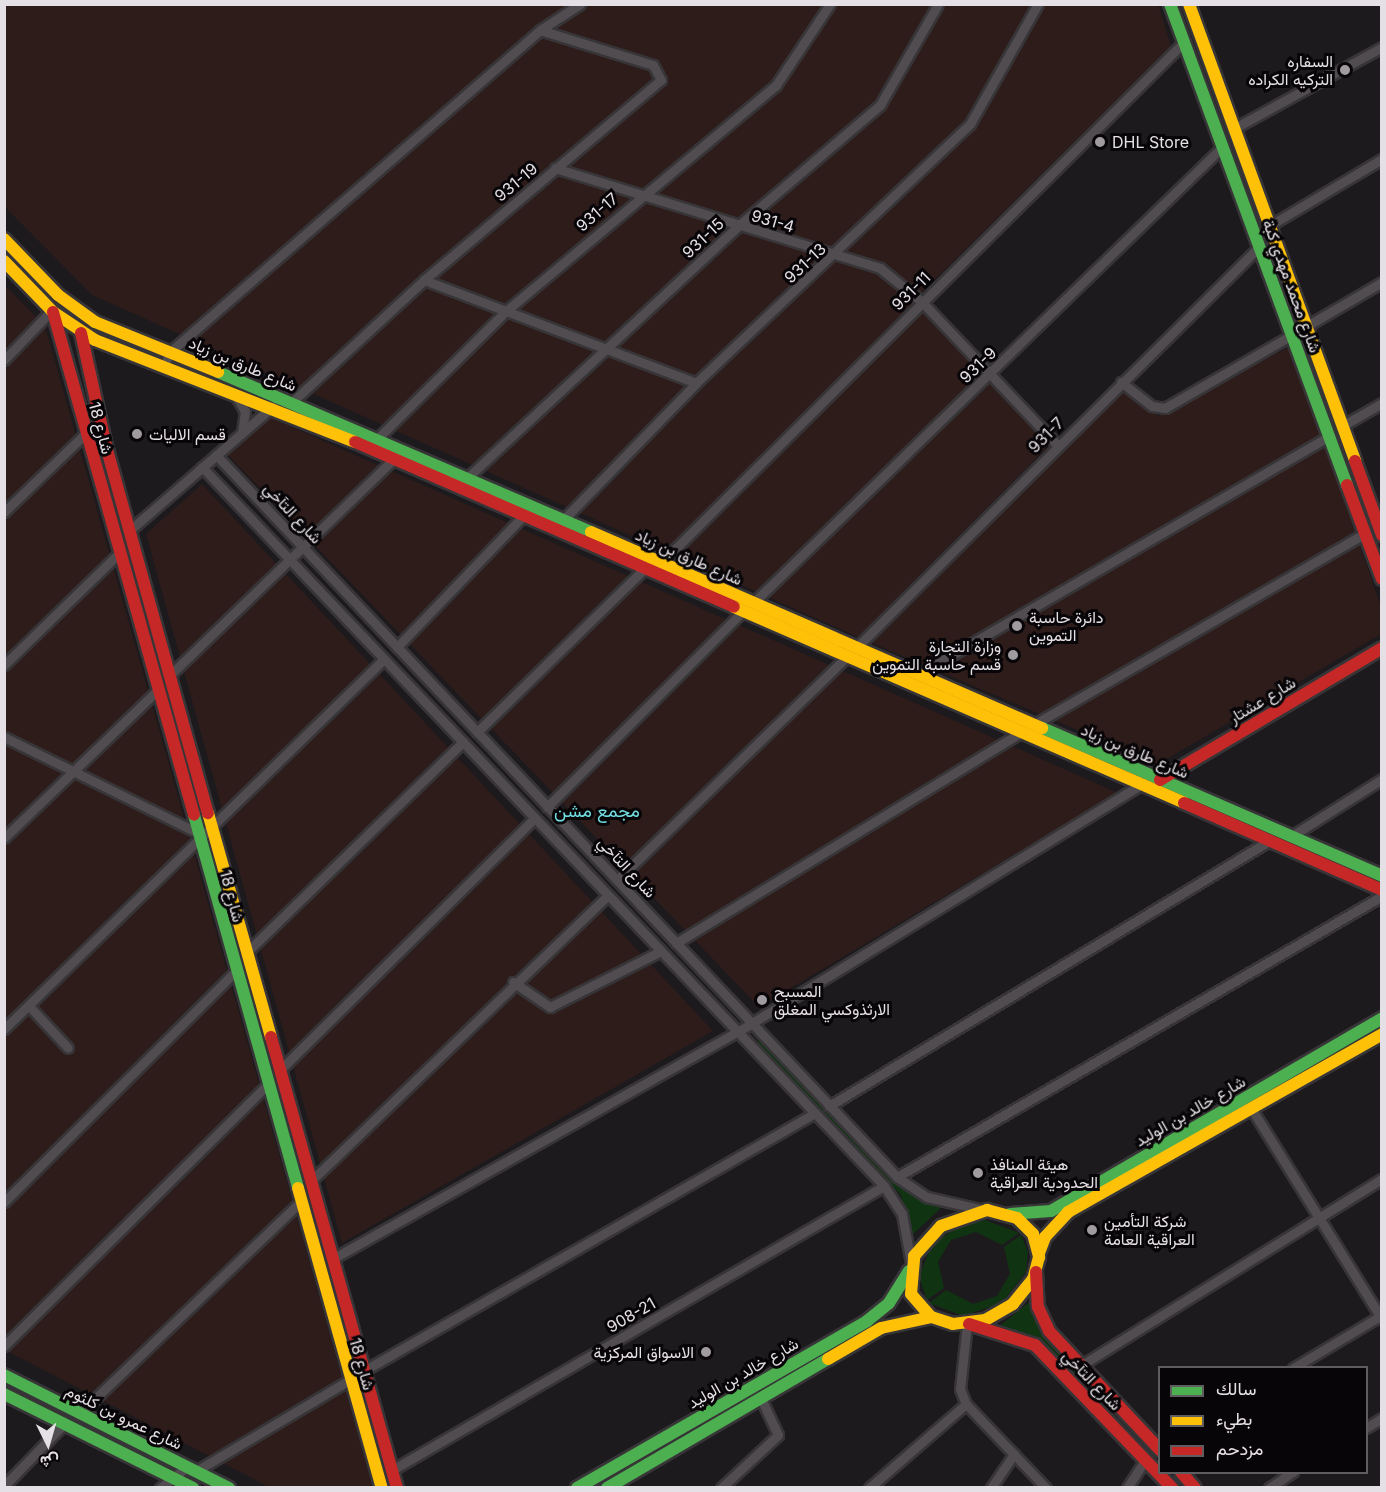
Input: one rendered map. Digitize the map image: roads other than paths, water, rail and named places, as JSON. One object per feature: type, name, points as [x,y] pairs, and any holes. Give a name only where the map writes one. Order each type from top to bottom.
[{"type":"main road","name":"شارع محمد مهدي كبة","points":[[1170,4],[1382,579]]},
{"type":"main road","name":"شارع محمد مهدي كبة","points":[[1189,4],[1380,528]]},
{"type":"main road","points":[[1243,199],[1258,197]]},
{"type":"main road","name":"شارع طارق بن زياد","points":[[4,239],[85,317],[292,402],[1382,876]]},
{"type":"main road","name":"شارع طارق بن زياد","points":[[4,261],[52,311],[81,333],[95,340],[228,387],[273,406],[643,570],[1382,890]]},
{"type":"main road","name":"شارع 18","points":[[52,311],[349,1380],[382,1488]]},
{"type":"main road","name":"شارع 18","points":[[81,333],[82,349],[109,456],[397,1488]]},
{"type":"main road","points":[[82,349],[95,340]]},
{"type":"main road","points":[[92,460],[109,456]]},
{"type":"main road","points":[[1352,496],[1365,490]]},
{"type":"main road","name":"شارع عشتار","points":[[1160,780],[1382,648]]},
{"type":"main road","name":"شارع خالد بن الوليد","points":[[1010,1215],[1051,1211],[1382,1018]]},
{"type":"main road","name":"شارع خالد بن الوليد","points":[[1039,1253],[1045,1237],[1068,1212],[1382,1034]]},
{"type":"main road","points":[[265,1079],[281,1069]]},
{"type":"main road","points":[[987,1210],[1010,1215],[1029,1228],[1039,1253],[1036,1272],[1013,1304],[968,1324],[931,1317],[914,1301],[910,1267],[941,1226],[987,1210]]},
{"type":"main road","points":[[318,1267],[334,1260]]},
{"type":"main road","name":"شارع خالد بن الوليد","points":[[577,1488],[867,1321],[889,1303],[910,1267]]},
{"type":"main road","name":"شارع التآخي","points":[[1036,1272],[1042,1319],[1080,1366],[1158,1448]]},
{"type":"main road","name":"شارع خالد بن الوليد","points":[[607,1488],[881,1328],[931,1317]]},
{"type":"main road","name":"شارع التآخي","points":[[968,1324],[1035,1346],[1158,1473]]},
{"type":"main road","name":"شارع عمرو بن كلثوم","points":[[4,1375],[229,1488]]},
{"type":"main road","name":"شارع عمرو بن كلثوم","points":[[4,1394],[193,1488]]},
{"type":"main road","points":[[1112,1425],[1125,1414]]},
{"type":"main road","name":"شارع التآخي","points":[[1158,1474],[1172,1488]]},
{"type":"main road","points":[[1182,1474],[1195,1488]]},
{"type":"street","points":[[164,365],[171,351],[540,30],[580,4]]},
{"type":"street","name":"931-17","points":[[376,439],[506,311],[640,195],[776,85],[830,4]]},
{"type":"street","name":"931-15","points":[[467,478],[738,226],[880,105],[938,4]]},
{"type":"street","name":"931-13","points":[[563,520],[696,383],[836,255],[970,124],[1038,4]]},
{"type":"street","name":"931-19","points":[[292,402],[424,280],[555,168],[657,85],[661,74],[653,65],[540,30]]},
{"type":"street","name":"931-11","points":[[661,562],[1184,42]]},
{"type":"street","points":[[1233,129],[1382,47]]},
{"type":"street","name":"931-9","points":[[753,603],[1222,147]]},
{"type":"street","points":[[1269,226],[1382,159]]},
{"type":"street","name":"931-4","points":[[555,168],[880,268],[922,302],[1057,445]]},
{"type":"street","name":"931-7","points":[[856,648],[1057,445],[1260,246]]},
{"type":"street","points":[[424,280],[696,383]]},
{"type":"street","points":[[1305,327],[1382,282]]},
{"type":"street","points":[[4,360],[52,311]]},
{"type":"street","points":[[1121,382],[1152,406],[1165,408],[1292,335]]},
{"type":"street","points":[[228,387],[244,405],[242,433]]},
{"type":"street","points":[[1342,426],[1382,403]]},
{"type":"street","points":[[130,530],[273,406]]},
{"type":"street","points":[[4,512],[85,434]]},
{"type":"street","points":[[917,675],[1330,436]]},
{"type":"street","name":"شارع التآخي","points":[[216,455],[897,1177],[927,1197],[987,1210]]},
{"type":"street","points":[[170,675],[292,562],[394,459]]},
{"type":"street","name":"شارع التآخي","points":[[202,467],[884,1186],[902,1214],[910,1267]]},
{"type":"street","points":[[397,647],[523,516]]},
{"type":"street","points":[[1033,725],[1365,534]]},
{"type":"street","points":[[4,665],[119,553]]},
{"type":"street","points":[[477,732],[643,570]]},
{"type":"street","points":[[547,807],[742,612]]},
{"type":"street","points":[[617,880],[846,657]]},
{"type":"street","points":[[4,1029],[198,835],[384,659]]},
{"type":"street","points":[[4,838],[158,690]]},
{"type":"street","points":[[676,943],[1020,733]]},
{"type":"street","points":[[4,737],[198,835]]},
{"type":"street","points":[[248,951],[463,742]]},
{"type":"street","points":[[500,781],[512,769]]},
{"type":"street","points":[[1290,837],[1382,779]]},
{"type":"street","points":[[334,1260],[738,1032],[1139,786]]},
{"type":"street","points":[[281,1069],[535,818]]},
{"type":"street","points":[[830,1106],[1269,841]]},
{"type":"street","points":[[312,1180],[513,982],[608,895]]},
{"type":"street","points":[[897,1177],[1382,896]]},
{"type":"street","points":[[513,982],[550,1007],[661,951]]},
{"type":"street","points":[[4,1202],[236,971]]},
{"type":"street","points":[[29,1006],[68,1048]]},
{"type":"street","points":[[4,1346],[265,1079]]},
{"type":"street","points":[[1251,1108],[1381,1317],[1296,1366]]},
{"type":"street","points":[[365,1370],[815,1113]]},
{"type":"street","points":[[1080,1366],[1382,1179]]},
{"type":"street","name":"908-21","points":[[392,1470],[884,1186]]},
{"type":"street","points":[[79,1414],[300,1202]]},
{"type":"street","points":[[968,1324],[960,1389],[966,1404],[1046,1488]]},
{"type":"street","points":[[160,1488],[349,1380]]},
{"type":"street","points":[[720,1488],[778,1435],[761,1399]]},
{"type":"street","points":[[869,1488],[966,1404]]},
{"type":"street","points":[[1368,1427],[1382,1418]]},
{"type":"street","points":[[4,1486],[64,1424]]},
{"type":"street","points":[[991,1488],[1014,1454]]},
{"type":"street","points":[[1127,1488],[1145,1460]]},
{"type":"street","points":[[1269,1488],[1291,1474]]},
{"type":"place","name":"السفاره التركيه الكراده","points":[[1345,70]]},
{"type":"place","name":"DHL Store","points":[[1100,142]]},
{"type":"place","name":"قسم الاليات","points":[[137,434]]},
{"type":"place","name":"دائرة حاسبة التموين","points":[[1017,626]]},
{"type":"place","name":"وزارة التجارة قسم حاسبة التموين","points":[[1013,655]]},
{"type":"place","name":"المسبح الارثذوكسي المغلق","points":[[762,1000]]},
{"type":"place","name":"هيئة المنافذ الحدودية العراقية","points":[[978,1173]]},
{"type":"place","name":"شركة التأمين العراقية العامة","points":[[1092,1230]]},
{"type":"place","name":"الاسواق المركزية","points":[[706,1352]]},
{"type":"district","name":"مجمع مشن","points":[[597,811]]}]
